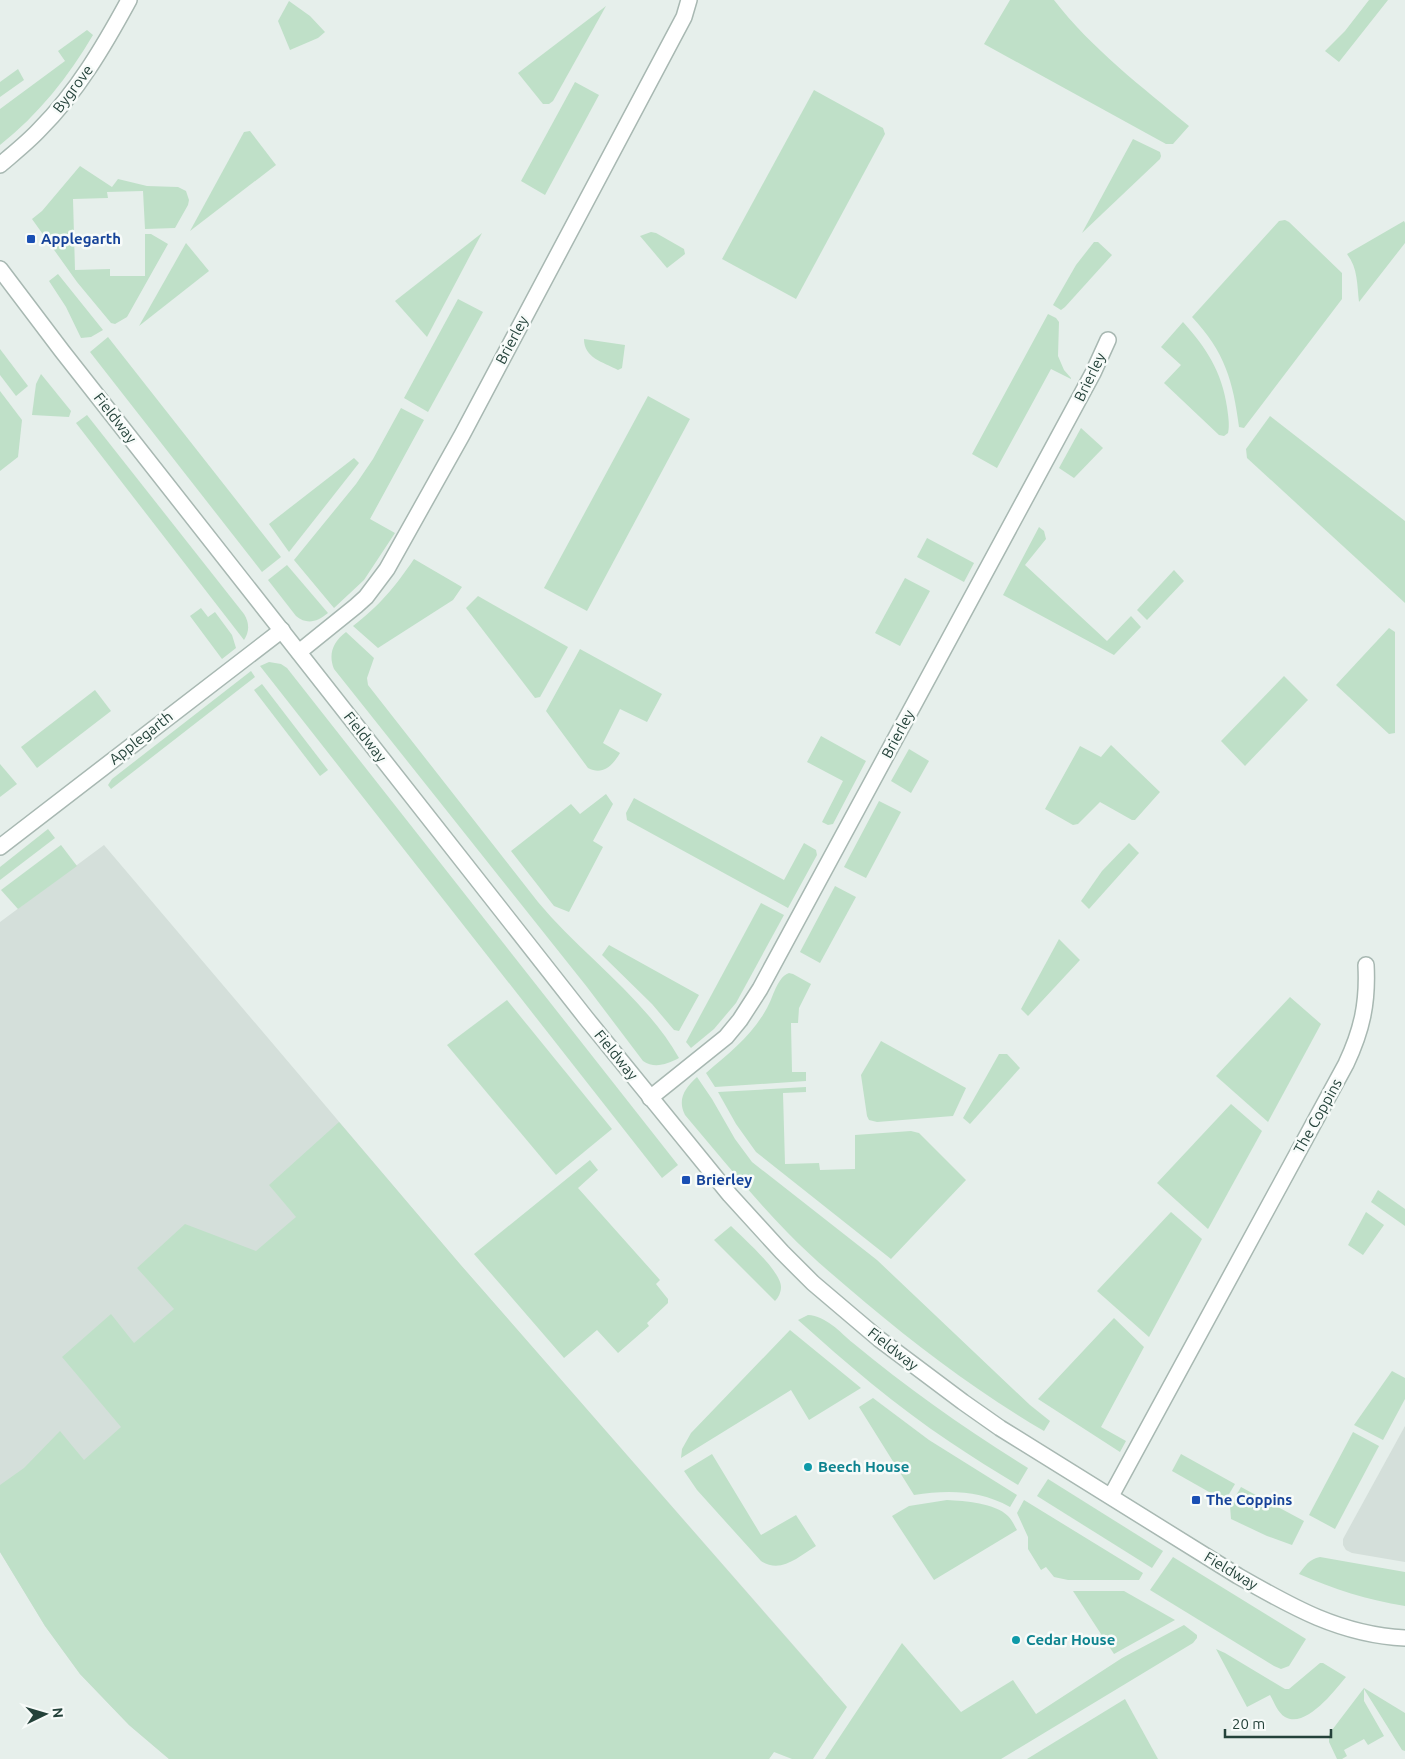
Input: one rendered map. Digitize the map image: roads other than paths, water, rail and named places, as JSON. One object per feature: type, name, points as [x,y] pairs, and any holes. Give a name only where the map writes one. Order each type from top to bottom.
[{"type":"street","name":"Bygrove","points":[[0,165],[41,128],[68,96],[95,59],[129,0]]},
{"type":"street","name":"Brierley","points":[[299,652],[366,597],[387,569],[466,426],[680,26],[689,0]]},
{"type":"street","name":"Fieldway","points":[[0,269],[62,351],[650,1098],[730,1195],[782,1252],[813,1282],[879,1339],[1000,1428],[1247,1581],[1315,1618],[1350,1629],[1405,1638]]},
{"type":"street","name":"Brierley","points":[[650,1098],[726,1037],[760,990],[1085,390],[1108,340]]},
{"type":"street","name":"Applegarth","points":[[0,847],[282,630]]},
{"type":"street","name":"The Coppins","points":[[1110,1496],[1346,1064],[1362,1025],[1365,1010],[1366,965]]},
{"type":"place","name":"Applegarth","points":[[31,239]]},
{"type":"place","name":"Brierley","points":[[686,1180]]},
{"type":"place","name":"Beech House","points":[[808,1467]]},
{"type":"place","name":"The Coppins","points":[[1196,1500]]},
{"type":"place","name":"Cedar House","points":[[1016,1640]]}]
